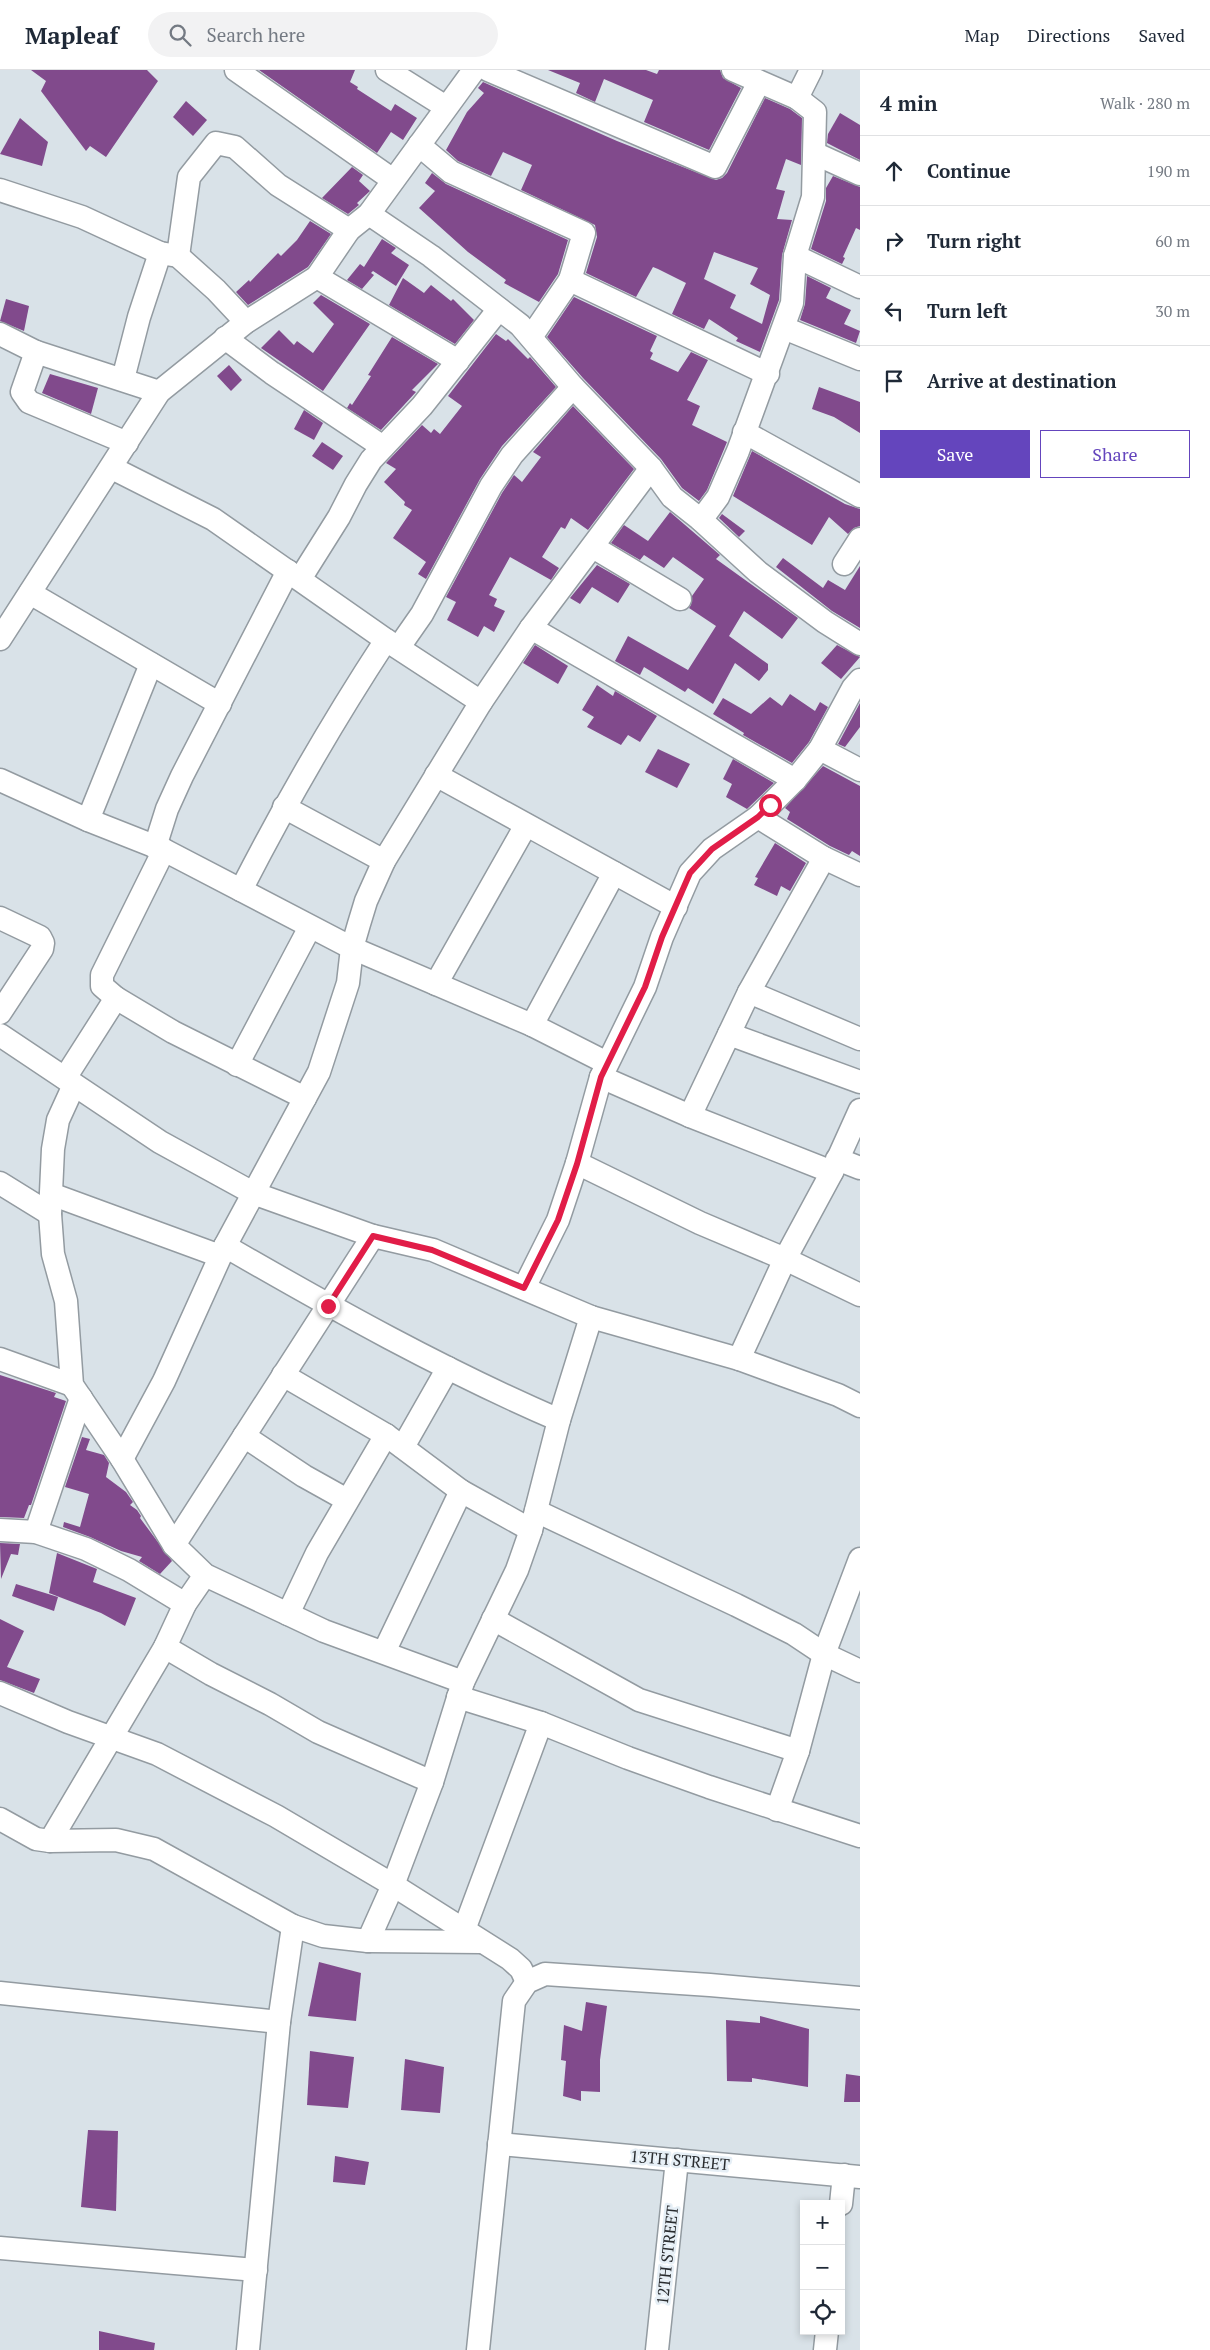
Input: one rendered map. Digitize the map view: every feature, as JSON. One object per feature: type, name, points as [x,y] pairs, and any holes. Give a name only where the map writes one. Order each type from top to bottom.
[{"type":"street","points":[[236,70],[393,180]]},
{"type":"street","points":[[387,70],[446,107]]},
{"type":"street","points":[[3,630],[30,593],[112,468],[159,392],[246,322],[317,277],[349,230],[369,214],[474,70]]},
{"type":"street","points":[[488,70],[715,167],[759,82]]},
{"type":"street","points":[[701,520],[718,497],[738,451],[784,328],[792,303],[795,256],[813,197],[816,112],[797,98],[733,70]]},
{"type":"street","points":[[797,98],[811,70]]},
{"type":"street","points":[[123,379],[139,318],[169,254],[189,178],[216,143],[235,147],[278,185],[349,230]]},
{"type":"street","points":[[418,146],[451,172],[584,233],[570,280],[531,337]]},
{"type":"street","points":[[816,154],[860,174]]},
{"type":"street","points":[[0,190],[82,217],[169,254],[216,290],[246,322]]},
{"type":"street","points":[[369,214],[431,256],[500,309],[531,337],[574,387],[651,468],[672,497],[701,520],[758,572],[825,622],[860,644]]},
{"type":"street","points":[[795,256],[860,287]]},
{"type":"street","points":[[317,277],[458,361]]},
{"type":"street","points":[[570,280],[768,374]]},
{"type":"street","points":[[305,1098],[172,1032],[116,998],[102,986],[102,975],[160,849],[167,809],[220,704],[294,575],[339,517],[356,484],[383,446],[422,406],[500,309]]},
{"type":"street","points":[[784,328],[860,359]]},
{"type":"street","points":[[0,334],[36,352],[159,392]]},
{"type":"street","points":[[225,338],[272,373],[383,446]]},
{"type":"street","points":[[36,352],[22,392],[23,397],[28,402],[127,443]]},
{"type":"street","points":[[241,890],[284,808],[345,702],[393,644],[422,614],[492,486],[512,455],[574,387]]},
{"type":"street","points":[[744,432],[860,496]]},
{"type":"street","points":[[112,468],[213,519],[393,644],[481,702]]},
{"type":"street","points":[[122,1459],[164,1381],[222,1251],[319,1072],[348,984],[352,948],[366,901],[384,861],[481,702],[531,628],[651,468]]},
{"type":"street","points":[[844,564],[860,539]]},
{"type":"street","points":[[593,547],[680,599]]},
{"type":"street","points":[[30,593],[220,704]]},
{"type":"street","points":[[531,628],[795,780]]},
{"type":"street","points":[[88,820],[151,664]]},
{"type":"street","points":[[524,1288],[558,1220],[577,1164],[604,1070],[645,987],[690,873],[712,849],[758,817],[795,780],[820,749],[853,688],[860,680]]},
{"type":"street","points":[[820,749],[860,770]]},
{"type":"street","points":[[436,775],[676,907]]},
{"type":"street","points":[[0,780],[88,820],[160,849],[352,948],[532,1025],[604,1070],[690,1116],[834,1166],[860,1168]]},
{"type":"street","points":[[284,808],[384,861]]},
{"type":"street","points":[[758,817],[824,858],[860,876]]},
{"type":"street","points":[[436,984],[526,825]]},
{"type":"street","points":[[690,1116],[749,992],[824,858]]},
{"type":"street","points":[[532,1025],[614,873]]},
{"type":"street","points":[[0,918],[40,938],[43,943],[42,949],[0,1013]]},
{"type":"street","points":[[237,1065],[310,927]]},
{"type":"street","points":[[749,992],[860,1039]]},
{"type":"street","points":[[36,1532],[77,1392],[66,1301],[53,1254],[51,1204],[54,1149],[58,1120],[69,1081],[116,998]]},
{"type":"street","points":[[729,1034],[860,1082]]},
{"type":"street","points":[[0,1035],[160,1142],[252,1193],[373,1236],[432,1250],[591,1317],[739,1359],[838,1395],[860,1406]]},
{"type":"street","points":[[739,1359],[785,1259],[834,1166],[860,1110]]},
{"type":"street","points":[[577,1164],[700,1223],[785,1259],[860,1295]]},
{"type":"street","points":[[0,1183],[51,1204],[222,1251],[448,1368],[559,1420]]},
{"type":"street","points":[[174,1545],[373,1236]]},
{"type":"street","points":[[368,1941],[393,1885],[432,1782],[461,1690],[517,1570],[534,1520],[559,1420],[591,1317]]},
{"type":"street","points":[[0,1359],[77,1392],[122,1459],[174,1545],[205,1575],[324,1631],[384,1652],[461,1690],[628,1758],[777,1810],[860,1836]]},
{"type":"street","points":[[288,1614],[317,1553],[347,1500],[448,1368]]},
{"type":"street","points":[[283,1375],[394,1441],[461,1490],[736,1605],[794,1634],[824,1654],[860,1671]]},
{"type":"street","points":[[244,1436],[304,1476],[347,1500]]},
{"type":"street","points":[[384,1652],[461,1490]]},
{"type":"street","points":[[0,1530],[36,1532],[86,1549],[129,1570],[185,1604]]},
{"type":"street","points":[[777,1810],[798,1751],[824,1654],[860,1559]]},
{"type":"street","points":[[50,1841],[165,1647],[185,1604],[205,1575]]},
{"type":"street","points":[[494,1619],[639,1700],[798,1751]]},
{"type":"street","points":[[165,1647],[318,1732],[432,1782]]},
{"type":"street","points":[[0,1694],[156,1754],[268,1812],[393,1885],[510,1959],[521,1969],[527,1982]]},
{"type":"street","points":[[472,1936],[542,1723]]},
{"type":"street","points":[[0,1819],[36,1839],[50,1841],[116,1840],[154,1849],[293,1926],[323,1936],[368,1941],[472,1936]]},
{"type":"street","points":[[248,2350],[279,2022],[293,1926]]},
{"type":"street","points":[[478,2350],[514,2001],[527,1982],[545,1974],[860,1998]]},
{"type":"street","points":[[0,1993],[279,2022]]},
{"type":"street","name":"13TH STREET","points":[[499,2144],[852,2176]]},
{"type":"street","name":"12TH STREET","points":[[657,2350],[677,2160]]},
{"type":"street","points":[[843,2200],[852,2176]]},
{"type":"street","points":[[0,2248],[256,2270]]},
{"type":"street","points":[[825,2350],[827,2335]]},
{"type":"building","points":[[31,70],[147,70],[158,81],[106,157],[90,146],[86,151],[41,91],[46,81]]},
{"type":"building","points":[[259,70],[355,70],[350,82],[358,87],[357,89],[391,111],[395,104],[417,118],[403,140],[391,132],[377,153]]},
{"type":"building","points":[[548,70],[646,70],[657,74],[659,70],[720,70],[723,78],[741,88],[709,150],[644,122],[653,100],[604,79],[595,102],[576,93],[580,83]]},
{"type":"building","points":[[483,82],[617,141],[716,180],[722,178],[727,173],[765,98],[790,109],[802,118],[801,165],[786,159],[776,189],[785,191],[777,219],[792,220],[782,255],[779,300],[760,352],[736,341],[738,338],[709,319],[704,329],[672,314],[686,283],[658,269],[653,267],[636,297],[586,273],[597,237],[595,225],[521,190],[532,165],[503,152],[491,176],[458,161],[446,150],[467,112],[484,93],[478,88]],"holes":[[[714,252],[758,268],[750,284],[770,295],[762,324],[730,308],[736,295],[704,279]]]},
{"type":"building","points":[[186,101],[207,120],[193,136],[173,117]]},
{"type":"building","points":[[840,113],[860,125],[860,160],[827,143],[828,134]]},
{"type":"building","points":[[20,118],[48,142],[42,166],[0,154]]},
{"type":"building","points":[[352,167],[363,175],[359,181],[370,191],[357,203],[359,205],[348,214],[322,198]]},
{"type":"building","points":[[432,173],[446,184],[568,240],[558,274],[539,302],[504,283],[506,280],[468,252],[419,208],[435,191],[425,183]]},
{"type":"building","points":[[833,176],[860,187],[860,230],[856,228],[843,257],[845,258],[842,264],[811,249],[826,201],[826,188]]},
{"type":"building","points":[[310,221],[331,234],[308,267],[248,305],[236,292],[249,280],[250,282],[278,253],[281,256],[297,240]]},
{"type":"building","points":[[382,239],[396,248],[391,253],[409,265],[396,286],[373,271],[371,273],[374,275],[362,289],[347,280],[360,264],[364,267]]},
{"type":"building","points":[[807,276],[831,288],[826,298],[851,310],[844,324],[860,331],[856,343],[800,320],[805,304]]},
{"type":"building","points":[[403,278],[424,293],[431,285],[451,301],[453,299],[474,320],[455,344],[389,305]]},
{"type":"building","points":[[321,295],[370,324],[323,391],[261,348],[279,330],[294,345],[297,341],[313,353],[334,324],[313,303]]},
{"type":"building","points":[[574,297],[657,336],[650,351],[653,353],[650,359],[678,372],[691,352],[708,360],[687,400],[700,406],[692,425],[727,442],[707,490],[699,501],[682,488],[661,459],[583,378],[547,337]]},
{"type":"building","points":[[6,299],[29,306],[24,331],[0,321]]},
{"type":"building","points":[[496,334],[506,341],[508,339],[528,359],[530,357],[556,387],[502,446],[480,479],[426,579],[418,574],[426,562],[393,538],[412,510],[404,505],[405,502],[384,482],[396,469],[386,463],[422,425],[431,433],[434,429],[440,434],[462,406],[448,396]]},
{"type":"building","points":[[392,337],[438,364],[412,390],[416,392],[381,430],[347,408],[350,403],[352,405],[371,376],[368,375]]},
{"type":"building","points":[[229,365],[242,380],[231,391],[217,376]]},
{"type":"building","points":[[50,374],[98,388],[91,414],[42,393]]},
{"type":"building","points":[[819,387],[860,402],[860,433],[834,417],[812,409]]},
{"type":"building","points":[[573,406],[634,469],[588,530],[571,518],[565,529],[561,527],[542,557],[559,568],[551,580],[510,557],[489,595],[497,599],[494,606],[505,611],[494,632],[484,626],[478,637],[447,620],[456,602],[446,597],[502,493],[514,475],[522,482],[541,457],[533,452]]},
{"type":"building","points":[[304,410],[323,423],[314,440],[294,429]]},
{"type":"building","points":[[322,442],[343,456],[333,470],[312,456]]},
{"type":"building","points":[[752,451],[845,504],[860,509],[860,526],[854,528],[848,534],[829,517],[812,545],[733,496]]},
{"type":"building","points":[[670,512],[720,555],[716,559],[798,618],[782,639],[744,611],[729,636],[768,664],[768,670],[759,681],[735,663],[713,704],[688,688],[685,692],[644,667],[640,675],[615,661],[628,636],[688,670],[716,626],[689,608],[692,596],[704,579],[673,557],[664,568],[644,555],[640,560],[611,543],[624,525],[648,541]]},
{"type":"building","points":[[722,514],[745,531],[739,537],[719,518]]},
{"type":"building","points":[[783,558],[823,588],[828,580],[845,590],[860,566],[860,628],[832,611],[776,567]]},
{"type":"building","points":[[597,565],[630,584],[618,603],[592,587],[580,604],[570,598]]},
{"type":"building","points":[[535,645],[568,666],[558,684],[523,663]]},
{"type":"building","points":[[837,645],[860,657],[841,679],[821,663]]},
{"type":"building","points":[[597,685],[613,696],[615,691],[657,716],[640,742],[628,735],[621,745],[587,727],[594,717],[582,710]]},
{"type":"building","points":[[790,694],[815,711],[820,702],[828,707],[809,742],[792,763],[743,735],[744,733],[713,714],[723,698],[751,714],[770,697],[782,706]]},
{"type":"building","points":[[860,703],[860,727],[845,747],[838,744]]},
{"type":"building","points":[[658,749],[690,764],[677,788],[645,772]]},
{"type":"building","points":[[733,759],[774,783],[747,809],[726,797],[732,784],[723,779]]},
{"type":"building","points":[[823,766],[860,786],[860,856],[852,851],[849,855],[830,846],[787,819],[790,812],[785,808]]},
{"type":"building","points":[[775,843],[806,863],[790,891],[781,886],[777,896],[754,885],[758,878],[755,877]]},
{"type":"building","points":[[0,1375],[56,1393],[54,1397],[66,1401],[31,1505],[29,1505],[24,1518],[0,1517]]},
{"type":"building","points":[[82,1437],[90,1439],[86,1450],[104,1455],[109,1463],[106,1477],[126,1492],[133,1502],[130,1505],[137,1510],[141,1516],[140,1518],[172,1561],[160,1574],[139,1561],[142,1557],[121,1551],[63,1527],[64,1522],[80,1527],[89,1494],[65,1487]]},
{"type":"building","points":[[0,1543],[20,1544],[18,1555],[11,1554],[1,1579]]},
{"type":"building","points":[[57,1553],[97,1569],[93,1582],[136,1598],[125,1626],[101,1613],[49,1593]]},
{"type":"building","points":[[16,1584],[58,1597],[54,1611],[12,1596]]},
{"type":"building","points":[[0,1619],[24,1631],[7,1667],[40,1679],[34,1693],[0,1680]]},
{"type":"building","points":[[319,1962],[361,1973],[356,2021],[308,2016]]},
{"type":"building","points":[[586,2002],[607,2006],[600,2060],[600,2092],[581,2091],[581,2101],[563,2096],[566,2061],[561,2060],[564,2025],[582,2031]]},
{"type":"building","points":[[760,2016],[809,2029],[808,2087],[752,2078],[752,2082],[727,2081],[726,2020],[760,2023]]},
{"type":"building","points":[[310,2051],[354,2057],[348,2108],[307,2105]]},
{"type":"building","points":[[405,2059],[444,2067],[440,2113],[401,2110]]},
{"type":"building","points":[[846,2074],[860,2076],[860,2102],[844,2102]]},
{"type":"building","points":[[88,2130],[118,2131],[116,2211],[81,2207]]},
{"type":"building","points":[[335,2156],[369,2162],[365,2185],[333,2182]]},
{"type":"building","points":[[99,2331],[155,2343],[154,2350],[99,2350]]},
{"type":"route","points":[[328,1306],[373,1236],[432,1250],[524,1288],[558,1220],[577,1164],[601,1077],[621,1032],[645,987],[662,937],[690,873],[712,849],[758,817],[770,805]]}]
